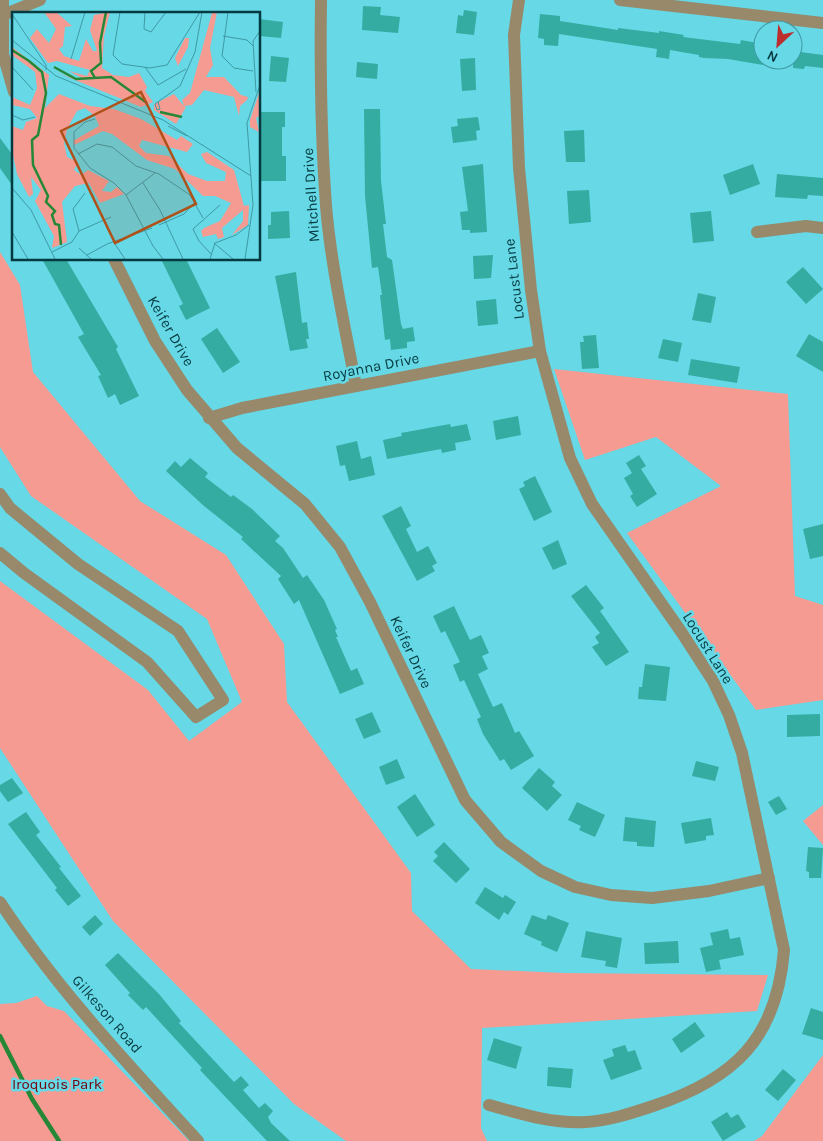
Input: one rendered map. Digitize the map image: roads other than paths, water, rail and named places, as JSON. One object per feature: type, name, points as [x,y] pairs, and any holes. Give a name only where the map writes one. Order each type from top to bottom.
[{"type":"street","points":[[3,0],[3,54],[12,85]]},
{"type":"street","points":[[3,15],[40,0]]},
{"type":"street","name":"Mitchell Drive","points":[[321,0],[320,93],[326,206],[332,254],[356,386]]},
{"type":"street","name":"Locust Lane","points":[[489,1105],[540,1119],[587,1122],[628,1114],[670,1100],[714,1080],[738,1062],[757,1038],[772,1011],[782,977],[784,950],[742,753],[729,715],[713,681],[682,633],[592,504],[570,458],[540,350],[531,290],[519,158],[514,35],[519,0]]},
{"type":"street","points":[[620,0],[823,23]]},
{"type":"street","points":[[757,232],[806,226],[823,228]]},
{"type":"street","name":"Keifer Drive","points":[[114,260],[155,341],[187,390],[209,418],[237,448],[305,504],[340,547],[370,602],[465,800],[501,842],[541,870],[575,887],[611,895],[661,897],[709,891],[769,878]]},
{"type":"street","name":"Royanna Drive","points":[[209,418],[242,408],[540,350]]},
{"type":"street","points":[[0,494],[10,508],[78,564],[178,631],[223,700],[196,717],[146,662],[24,573],[0,553]]},
{"type":"street","name":"Gilkeson Road","points":[[0,902],[51,974],[89,1020],[198,1141]]},
{"type":"waterway","points":[[0,1036],[32,1099],[59,1141]]},
{"type":"park label","name":"Iroquois Park","points":[[57,1084]]}]
